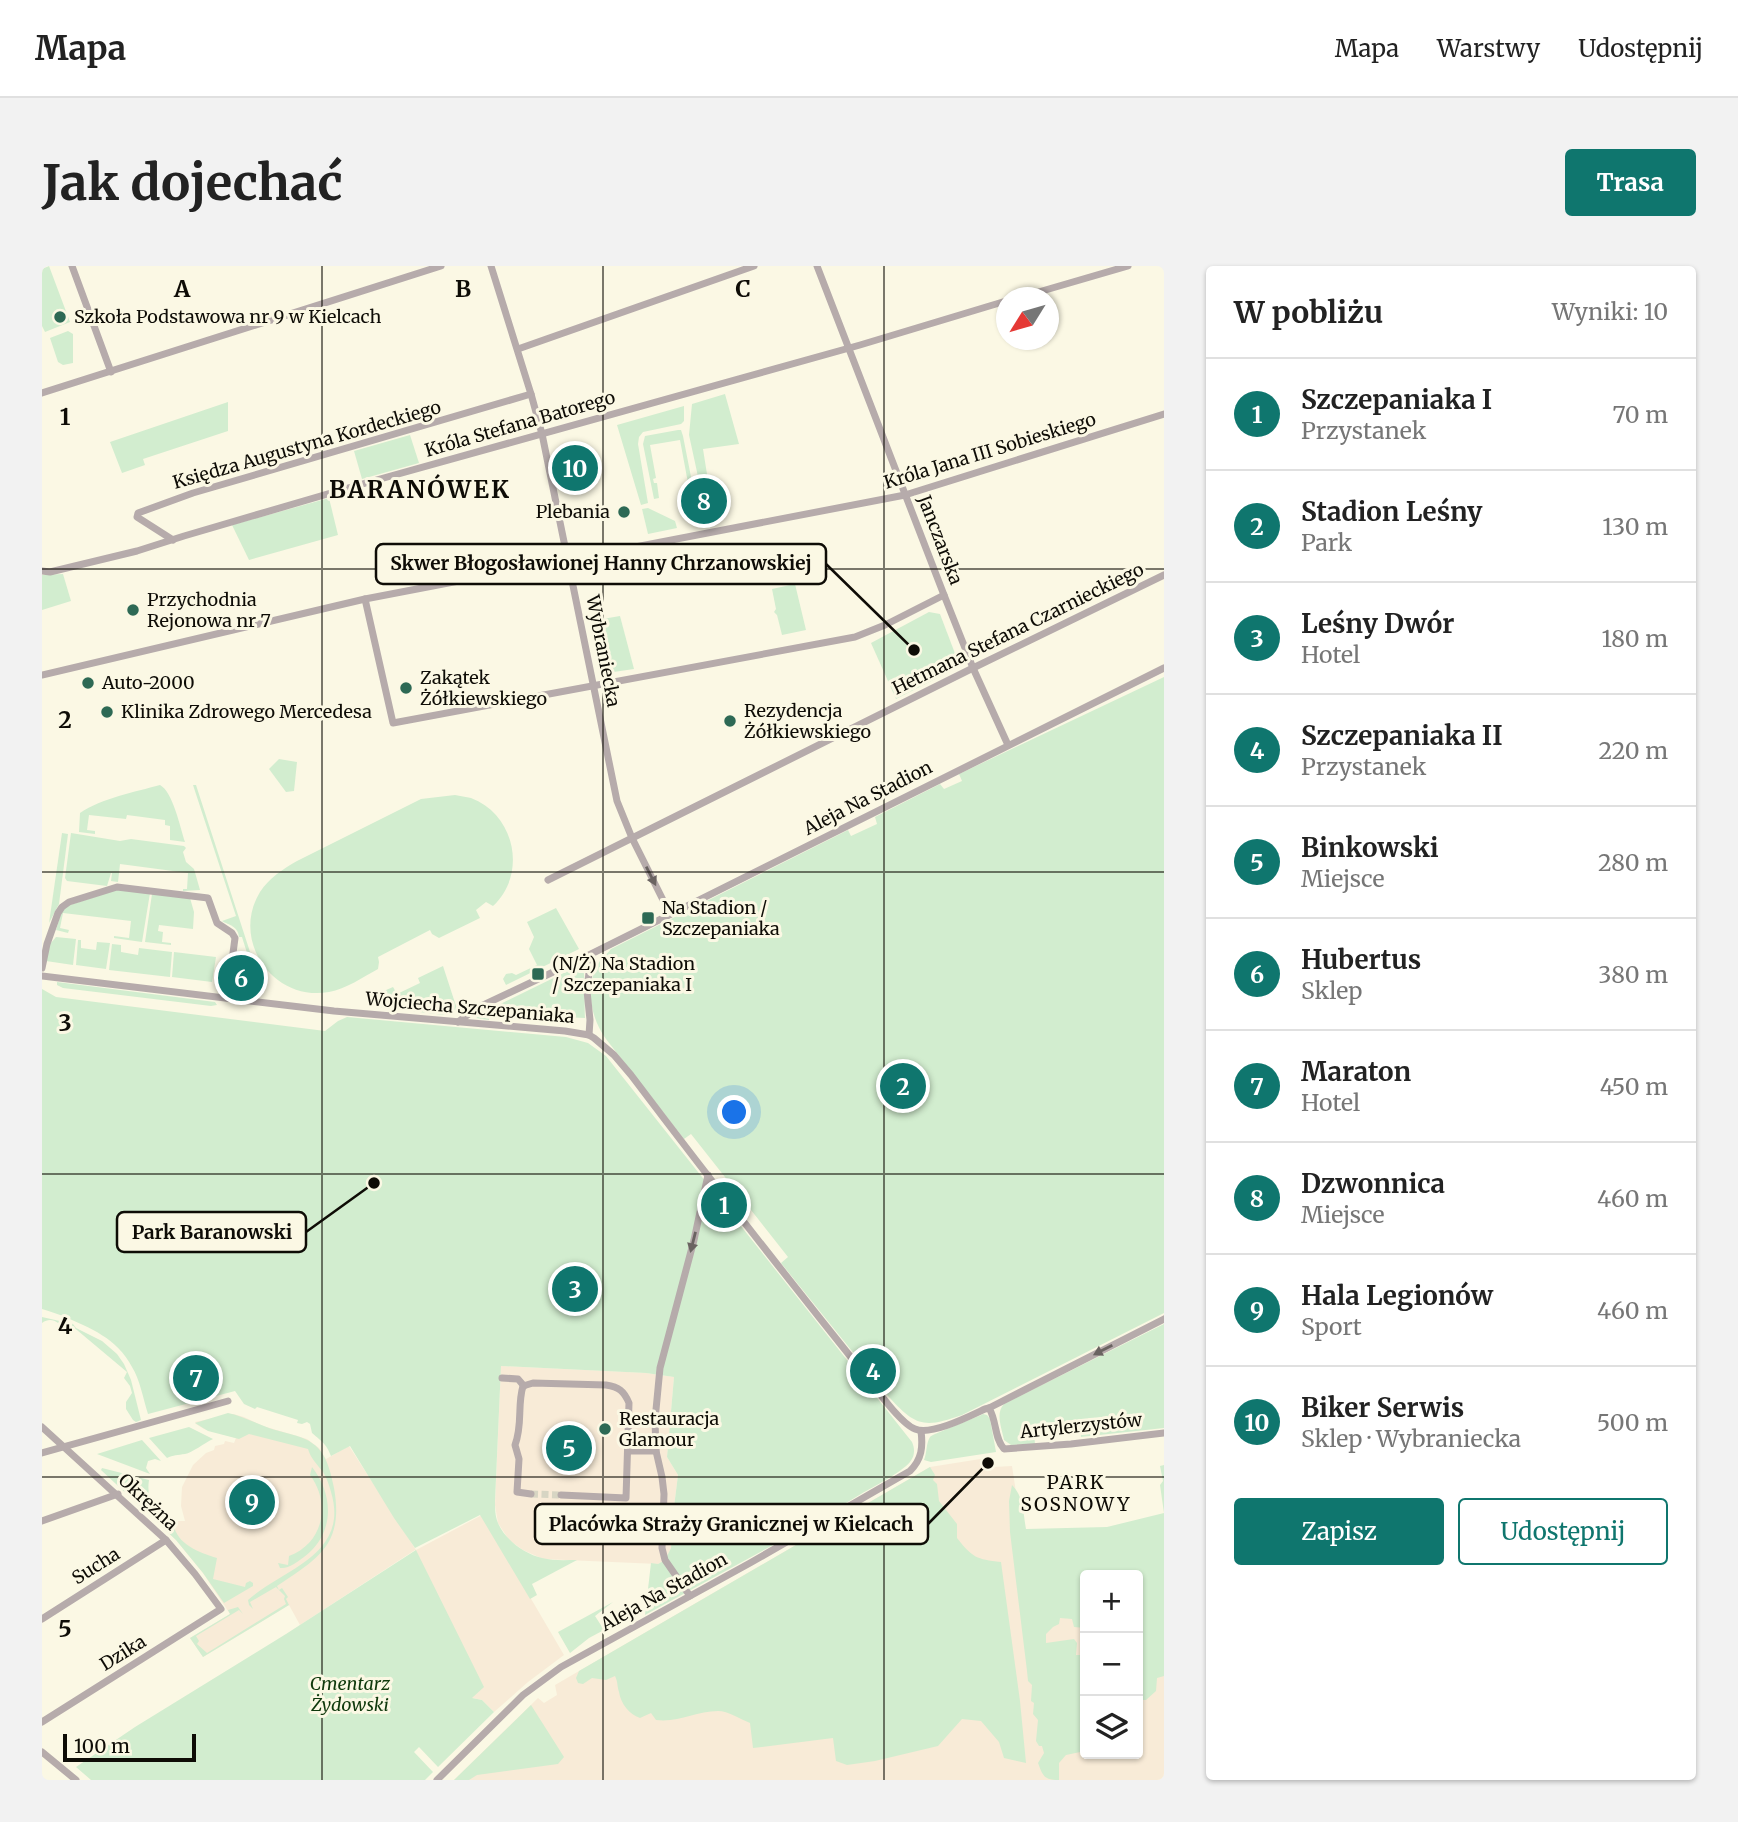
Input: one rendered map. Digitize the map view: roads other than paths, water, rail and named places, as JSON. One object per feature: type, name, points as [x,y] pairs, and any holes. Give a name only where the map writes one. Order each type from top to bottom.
[{"type":"street","points":[[72,266],[111,372]]},
{"type":"street","points":[[42,393],[441,266]]},
{"type":"street","name":"Wybraniecka","points":[[491,266],[541,434],[617,801],[632,838],[670,914]]},
{"type":"street","points":[[517,349],[754,266]]},
{"type":"street","name":"Janczarska","points":[[817,266],[973,668],[1009,746]]},
{"type":"street","points":[[1056,287],[1128,266]]},
{"type":"street","name":"Króla Stefana Batorego","points":[[42,571],[50,572],[113,557],[996,304]]},
{"type":"street","name":"Księdza Augustyna Kordeckiego","points":[[173,540],[137,517],[138,513],[193,494],[531,394]]},
{"type":"street","name":"Króla Jana III Sobieskiego","points":[[42,675],[365,599],[905,495],[1164,414]]},
{"type":"street","name":"Hetmana Stefana Czarnieckiego","points":[[548,880],[1164,575]]},
{"type":"street","points":[[365,599],[393,723],[855,637],[944,595]]},
{"type":"street","name":"Aleja Na Stadion","points":[[458,1022],[477,1008],[587,956],[1164,668]]},
{"type":"street","points":[[42,968],[58,913],[69,902],[117,887],[208,898],[217,923],[235,937],[228,998]]},
{"type":"street","points":[[587,956],[590,963],[587,991],[589,1035]]},
{"type":"street","name":"Wojciecha Szczepaniaka","points":[[42,976],[334,1011],[589,1035],[606,1047],[622,1065],[898,1415],[909,1426],[920,1431]]},
{"type":"street","points":[[690,1596],[665,1560],[662,1548],[664,1494],[656,1451],[655,1420],[660,1368],[694,1240],[708,1175]]},
{"type":"street","points":[[920,1431],[950,1424],[989,1408],[1164,1319]]},
{"type":"street","points":[[502,1378],[517,1379],[524,1386]]},
{"type":"street","points":[[524,1386],[533,1383],[615,1386],[626,1394],[629,1403],[626,1499],[561,1495]]},
{"type":"street","points":[[524,1386],[521,1394],[519,1436],[515,1445],[519,1459],[517,1492],[531,1493]]},
{"type":"street","points":[[42,1453],[228,1401]]},
{"type":"street","name":"Artylerzystów","points":[[989,1408],[999,1444],[1004,1449],[1164,1433]]},
{"type":"street","points":[[629,1419],[655,1420]]},
{"type":"street","name":"Okrężna","points":[[42,1427],[166,1540],[221,1609]]},
{"type":"street","name":"Aleja Na Stadion","points":[[437,1780],[513,1704],[570,1662],[910,1471],[920,1458],[920,1431]]},
{"type":"street","points":[[628,1451],[656,1451]]},
{"type":"street","points":[[42,1521],[118,1494]]},
{"type":"street","name":"Sucha","points":[[42,1619],[166,1540]]},
{"type":"street","name":"Dzika","points":[[42,1723],[221,1609]]},
{"type":"street","points":[[42,1752],[76,1780]]},
{"type":"tunnel","points":[[531,1494],[561,1495]]},
{"type":"place","name":"Szkoła Podstawowa nr 9 w Kielcach","points":[[60,317]]},
{"type":"place","name":"Biker Serwis","points":[[575,468]]},
{"type":"place","name":"Dzwonnica","points":[[704,501]]},
{"type":"place","name":"Plebania","points":[[624,512]]},
{"type":"place","name":"Przychodnia Rejonowa nr 7","points":[[133,610]]},
{"type":"place","name":"Skwer Błogosławionej Hanny Chrzanowskiej","points":[[914,650]]},
{"type":"place","name":"Auto-2000","points":[[88,683]]},
{"type":"place","name":"Zakątek Żółkiewskiego","points":[[406,688]]},
{"type":"place","name":"Klinika Zdrowego Mercedesa","points":[[107,712]]},
{"type":"place","name":"Rezydencja Żółkiewskiego","points":[[730,721]]},
{"type":"place","name":"Na Stadion / Szczepaniaka","points":[[648,918]]},
{"type":"place","name":"(N/Ż) Na Stadion / Szczepaniaka I","points":[[538,974]]},
{"type":"place","name":"Hubertus","points":[[241,978]]},
{"type":"place","name":"Stadion Leśny","points":[[903,1086]]},
{"type":"place","name":"Park Baranowski","points":[[374,1183]]},
{"type":"place","name":"Szczepaniaka I","points":[[724,1205]]},
{"type":"place","name":"Leśny Dwór","points":[[575,1289]]},
{"type":"place","name":"Szczepaniaka II","points":[[873,1371]]},
{"type":"place","name":"Maraton","points":[[196,1378]]},
{"type":"place","name":"Restauracja Glamour","points":[[605,1429]]},
{"type":"place","name":"Binkowski","points":[[569,1448]]},
{"type":"place","name":"Placówka Straży Granicznej w Kielcach","points":[[988,1463]]},
{"type":"place","name":"Hala Legionów","points":[[252,1502]]},
{"type":"district","name":"BARANÓWEK","points":[[420,490]]},
{"type":"district","name":"PARK SOSNOWY","points":[[1076,1493]]},
{"type":"park label","name":"Cmentarz Żydowski","points":[[350,1694]]}]
